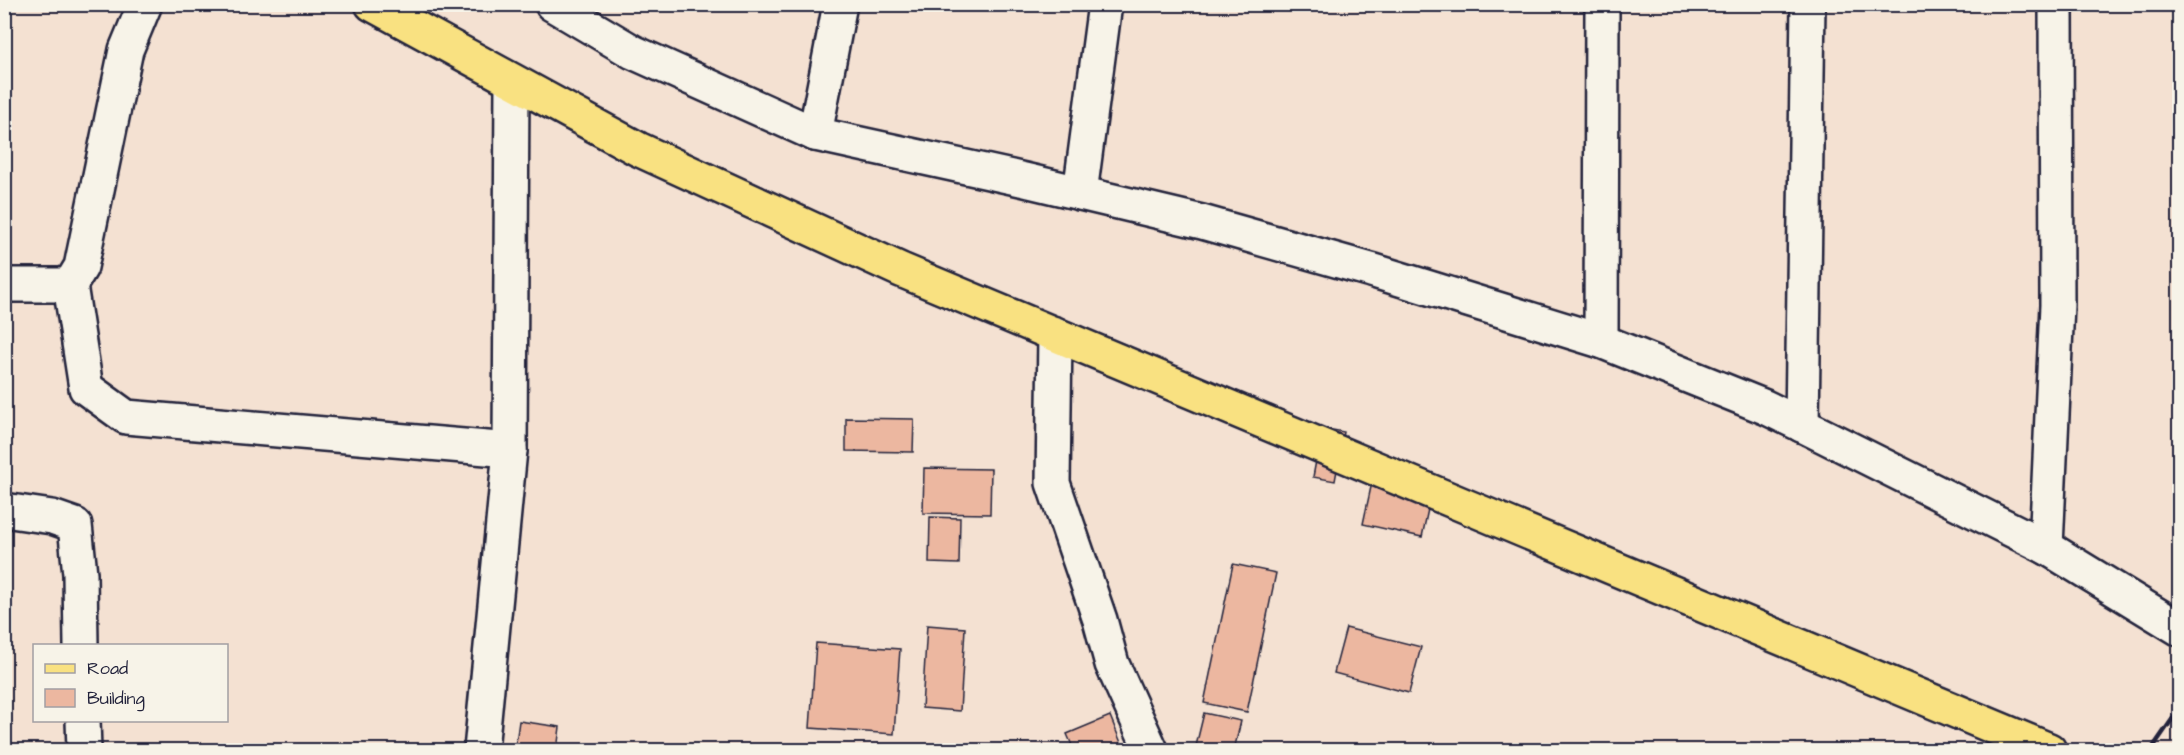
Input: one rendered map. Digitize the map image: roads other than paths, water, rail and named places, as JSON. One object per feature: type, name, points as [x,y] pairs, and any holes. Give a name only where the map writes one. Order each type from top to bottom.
[{"type":"main road","points":[[372,4],[638,149],[901,270],[2049,750]]},
{"type":"street","points":[[145,4],[126,50],[81,267],[70,285],[86,388],[126,417],[510,450]]},
{"type":"street","points":[[552,4],[633,52],[815,134],[1080,193],[1236,231],[1601,341],[1802,424],[2046,547],[2180,629]]},
{"type":"street","points":[[815,134],[840,4]]},
{"type":"street","points":[[1080,193],[1105,4]]},
{"type":"street","points":[[1601,341],[1602,4]]},
{"type":"street","points":[[1802,424],[1808,4]]},
{"type":"street","points":[[2046,547],[2057,305],[2056,4]]},
{"type":"street","points":[[481,750],[510,450],[512,81]]},
{"type":"street","points":[[4,285],[70,285]]},
{"type":"street","points":[[1054,334],[1053,483],[1100,620],[1112,664],[1151,750]]},
{"type":"street","points":[[4,510],[52,517],[75,525],[80,574],[81,644]]},
{"type":"street","points":[[82,722],[84,750]]},
{"type":"railway","points":[[2151,750],[2180,708]]}]
